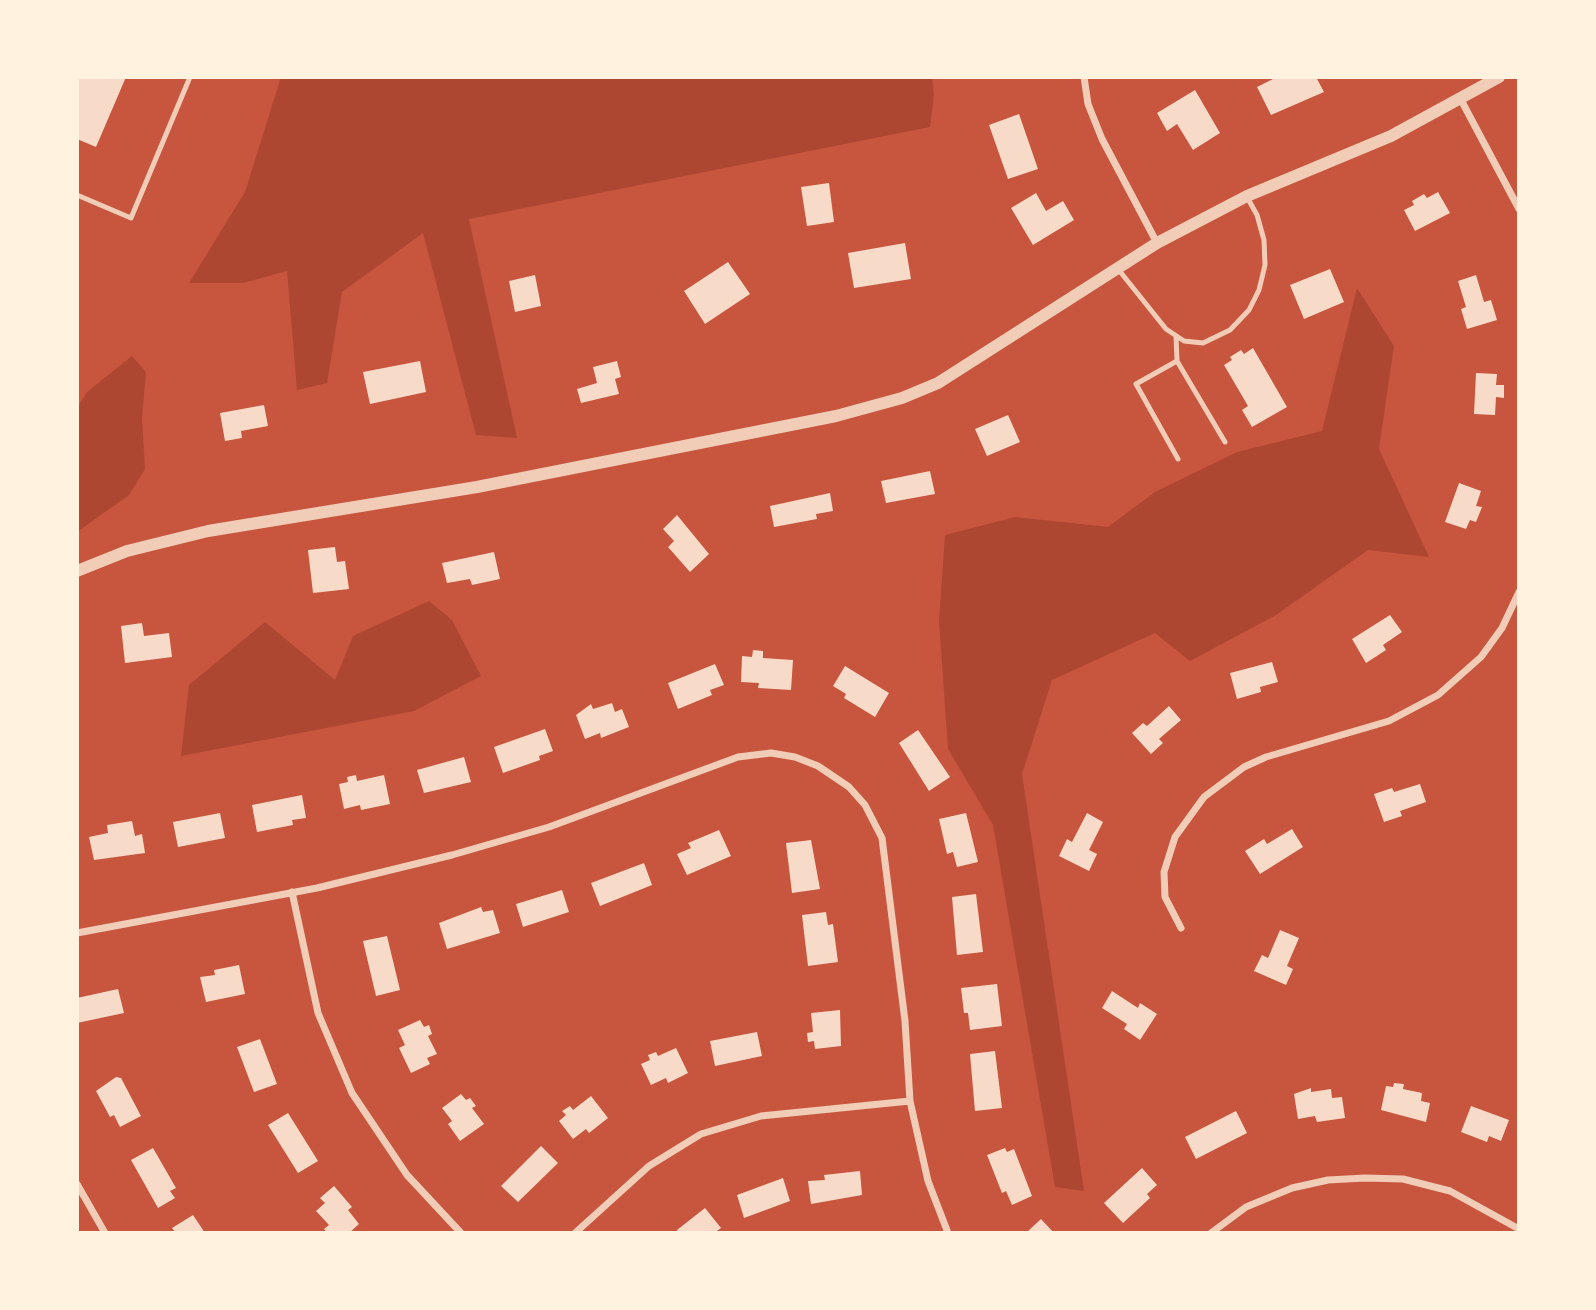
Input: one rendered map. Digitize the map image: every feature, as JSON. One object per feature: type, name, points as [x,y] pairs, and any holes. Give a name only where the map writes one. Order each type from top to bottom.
[{"type":"street","points":[[1084,77],[1088,104],[1102,139],[1157,243]]},
{"type":"street","points":[[77,571],[127,551],[196,533],[477,486],[836,416],[889,401],[938,383],[1157,243],[1247,196],[1391,136],[1499,77]]},
{"type":"street","points":[[1460,98],[1519,209]]},
{"type":"street","points":[[1181,928],[1165,897],[1164,872],[1175,837],[1204,797],[1244,767],[1266,757],[1390,721],[1438,695],[1481,657],[1502,628],[1519,592]]},
{"type":"street","points":[[77,933],[292,892],[452,855],[549,827],[738,757],[758,753],[795,757],[818,766],[849,787],[865,805],[882,838],[905,1021],[911,1101],[928,1181],[948,1233]]},
{"type":"street","points":[[292,892],[318,1013],[352,1093],[407,1175],[461,1233]]},
{"type":"street","points":[[575,1233],[649,1166],[701,1134],[761,1116],[911,1101]]},
{"type":"street","points":[[1211,1233],[1246,1207],[1280,1192],[1328,1180],[1365,1178],[1403,1179],[1451,1191],[1519,1229]]},
{"type":"street","points":[[77,1184],[105,1233]]},
{"type":"lane","points":[[77,195],[131,218],[190,77]]},
{"type":"lane","points":[[1116,267],[1150,311],[1184,341],[1203,343],[1230,330],[1249,310],[1259,290],[1265,265],[1264,240],[1257,215],[1247,196]]},
{"type":"lane","points":[[1176,336],[1177,362],[1225,442]]},
{"type":"lane","points":[[1177,362],[1136,384],[1178,459]]},
{"type":"shaded area","points":[[281,77],[932,77],[934,95],[930,127],[469,219],[517,438],[476,435],[423,233],[342,292],[327,383],[297,390],[287,271],[243,283],[189,283],[245,192]]},
{"type":"shaded area","points":[[1357,288],[1394,346],[1379,449],[1429,557],[1368,550],[1276,615],[1190,661],[1155,633],[1052,680],[1022,774],[1084,1191],[1055,1187],[993,825],[948,749],[939,621],[945,535],[1015,517],[1108,527],[1155,492],[1237,452],[1322,431]]},
{"type":"shaded area","points":[[132,356],[146,372],[142,419],[145,469],[129,495],[77,532],[77,408],[87,392]]},
{"type":"shaded area","points":[[429,601],[452,620],[481,676],[414,711],[181,756],[189,685],[265,622],[335,680],[353,636]]},
{"type":"building","points":[[77,77],[126,77],[96,147],[77,139]]},
{"type":"building","points":[[1277,77],[1316,77],[1324,92],[1271,115],[1257,87]]},
{"type":"building","points":[[1195,90],[1220,133],[1193,150],[1177,124],[1167,131],[1157,113]]},
{"type":"building","points":[[1019,114],[1038,169],[1008,179],[989,125]]},
{"type":"building","points":[[829,183],[834,222],[807,226],[801,187]]},
{"type":"building","points":[[1438,192],[1450,213],[1415,231],[1404,210],[1414,205],[1412,201],[1424,194],[1427,198]]},
{"type":"building","points":[[1036,193],[1046,211],[1063,201],[1074,220],[1033,245],[1011,208]]},
{"type":"building","points":[[905,243],[911,279],[854,288],[848,253]]},
{"type":"building","points":[[728,262],[750,294],[705,324],[684,291]]},
{"type":"building","points":[[1330,269],[1344,302],[1304,319],[1290,285]]},
{"type":"building","points":[[535,275],[541,306],[515,312],[509,281]]},
{"type":"building","points":[[1476,275],[1484,302],[1491,300],[1497,320],[1467,329],[1461,309],[1466,307],[1458,281]]},
{"type":"building","points":[[1253,348],[1287,407],[1252,427],[1242,410],[1248,406],[1224,365],[1241,350],[1244,354]]},
{"type":"building","points":[[420,361],[426,392],[370,404],[363,372]]},
{"type":"building","points":[[617,361],[621,377],[615,379],[619,394],[581,403],[577,389],[597,383],[593,367]]},
{"type":"building","points":[[1476,373],[1497,374],[1496,385],[1504,385],[1504,398],[1496,397],[1495,415],[1474,414]]},
{"type":"building","points":[[264,405],[268,426],[241,431],[242,438],[225,441],[220,413]]},
{"type":"building","points":[[1008,415],[1020,442],[987,456],[975,429]]},
{"type":"building","points":[[930,471],[935,494],[886,503],[881,481]]},
{"type":"building","points":[[1459,483],[1481,491],[1476,506],[1482,507],[1476,522],[1470,520],[1466,529],[1445,522]]},
{"type":"building","points":[[830,493],[833,511],[816,514],[817,519],[774,527],[770,506]]},
{"type":"building","points":[[677,515],[709,554],[690,572],[668,547],[674,541],[663,529]]},
{"type":"building","points":[[335,547],[337,562],[345,561],[349,589],[313,593],[308,550]]},
{"type":"building","points":[[494,552],[500,579],[472,585],[470,579],[447,583],[442,563]]},
{"type":"building","points":[[1390,615],[1402,632],[1383,645],[1386,650],[1366,663],[1352,639]]},
{"type":"building","points":[[142,623],[144,636],[169,633],[172,657],[125,663],[121,626]]},
{"type":"building","points":[[753,650],[763,651],[763,658],[793,660],[791,690],[758,688],[759,683],[741,682],[742,656],[752,657]]},
{"type":"building","points":[[1272,662],[1278,682],[1260,687],[1261,692],[1237,699],[1230,673]]},
{"type":"building","points":[[715,664],[724,685],[710,690],[712,695],[678,709],[668,683]]},
{"type":"building","points":[[845,666],[889,693],[875,717],[844,698],[846,694],[833,686]]},
{"type":"building","points":[[612,703],[615,712],[622,709],[629,727],[601,738],[600,733],[585,739],[576,715],[591,704],[593,709]]},
{"type":"building","points":[[1169,706],[1181,720],[1159,739],[1163,743],[1151,754],[1132,733],[1143,723],[1147,726]]},
{"type":"building","points":[[545,729],[553,751],[539,756],[540,760],[503,773],[494,747]]},
{"type":"building","points":[[918,730],[950,777],[929,791],[899,743]]},
{"type":"building","points":[[464,757],[471,782],[424,793],[417,770]]},
{"type":"building","points":[[356,775],[357,781],[384,775],[390,804],[361,810],[360,805],[344,809],[339,784],[348,782],[347,777]]},
{"type":"building","points":[[1420,784],[1426,802],[1400,811],[1402,816],[1384,822],[1374,794],[1392,788],[1394,792]]},
{"type":"building","points":[[302,795],[306,818],[292,820],[293,825],[257,832],[252,805]]},
{"type":"building","points":[[220,813],[225,838],[178,847],[173,822]]},
{"type":"building","points":[[966,813],[978,862],[957,867],[953,852],[947,854],[939,819]]},
{"type":"building","points":[[1087,813],[1103,822],[1089,850],[1097,854],[1089,871],[1059,856],[1067,839],[1072,842]]},
{"type":"building","points":[[132,821],[135,836],[142,834],[145,853],[94,860],[89,837],[108,833],[107,825]]},
{"type":"building","points":[[1292,829],[1303,847],[1260,874],[1245,851],[1264,839],[1267,844]]},
{"type":"building","points":[[719,830],[731,856],[687,875],[677,854],[691,848],[688,843]]},
{"type":"building","points":[[811,840],[820,889],[792,893],[786,843]]},
{"type":"building","points":[[644,863],[652,885],[600,906],[591,883]]},
{"type":"building","points":[[562,890],[569,912],[523,927],[516,904]]},
{"type":"building","points":[[976,894],[983,952],[957,955],[952,897]]},
{"type":"building","points":[[481,907],[483,912],[493,910],[500,933],[447,949],[439,923]]},
{"type":"building","points":[[826,912],[828,925],[833,924],[838,962],[808,966],[802,915]]},
{"type":"building","points":[[1280,930],[1299,938],[1287,966],[1293,969],[1286,985],[1254,971],[1262,955],[1268,958]]},
{"type":"building","points":[[387,936],[400,990],[376,996],[363,941]]},
{"type":"building","points":[[239,965],[245,994],[206,1002],[200,977],[215,975],[214,970]]},
{"type":"building","points":[[997,984],[1002,1026],[970,1030],[968,1013],[964,1013],[961,988]]},
{"type":"building","points":[[118,989],[124,1013],[77,1023],[77,998]]},
{"type":"building","points":[[1112,991],[1138,1008],[1140,1003],[1157,1014],[1140,1040],[1124,1029],[1127,1024],[1102,1008]]},
{"type":"building","points":[[840,1010],[841,1046],[815,1049],[814,1041],[808,1042],[807,1033],[813,1032],[811,1013]]},
{"type":"building","points":[[420,1020],[424,1027],[429,1025],[432,1034],[428,1036],[437,1054],[427,1058],[430,1064],[411,1073],[399,1048],[405,1045],[398,1030]]},
{"type":"building","points":[[757,1032],[762,1056],[715,1066],[710,1041]]},
{"type":"building","points":[[260,1039],[277,1084],[254,1092],[237,1047]]},
{"type":"building","points":[[676,1048],[688,1073],[668,1083],[666,1078],[651,1085],[641,1064],[650,1060],[648,1055],[656,1052],[658,1056]]},
{"type":"building","points":[[995,1051],[1002,1108],[975,1111],[970,1054]]},
{"type":"building","points":[[116,1077],[121,1078],[141,1116],[120,1127],[114,1115],[110,1117],[96,1091]]},
{"type":"building","points":[[1394,1083],[1404,1084],[1403,1089],[1422,1093],[1421,1101],[1430,1103],[1426,1122],[1381,1110],[1386,1086],[1393,1087]]},
{"type":"building","points":[[1311,1088],[1311,1092],[1331,1089],[1332,1098],[1342,1097],[1345,1118],[1317,1122],[1315,1116],[1298,1119],[1294,1094]]},
{"type":"building","points":[[461,1094],[466,1100],[470,1098],[476,1106],[472,1108],[484,1124],[460,1141],[448,1124],[452,1121],[442,1108]]},
{"type":"building","points":[[591,1096],[608,1118],[589,1133],[586,1129],[573,1139],[559,1121],[566,1115],[562,1111],[570,1106],[573,1110]]},
{"type":"building","points":[[1471,1106],[1509,1120],[1501,1141],[1489,1136],[1487,1142],[1461,1132]]},
{"type":"building","points":[[1236,1111],[1247,1133],[1196,1159],[1185,1137]]},
{"type":"building","points":[[288,1113],[318,1161],[298,1173],[268,1125]]},
{"type":"building","points":[[541,1146],[558,1163],[518,1202],[501,1186]]},
{"type":"building","points":[[153,1148],[176,1188],[170,1191],[175,1198],[158,1208],[131,1160]]},
{"type":"building","points":[[1005,1148],[1007,1152],[1014,1149],[1032,1196],[1012,1205],[1006,1191],[1002,1193],[987,1155]]},
{"type":"building","points":[[1142,1168],[1157,1185],[1147,1194],[1150,1198],[1123,1223],[1104,1203]]},
{"type":"building","points":[[860,1171],[862,1195],[811,1204],[808,1181],[825,1180],[824,1175]]},
{"type":"building","points":[[783,1178],[790,1201],[744,1218],[737,1195]]},
{"type":"building","points":[[334,1186],[352,1207],[348,1210],[359,1224],[349,1233],[327,1233],[324,1229],[329,1225],[316,1211],[325,1203],[320,1198]]},
{"type":"building","points":[[705,1208],[721,1228],[714,1233],[679,1233],[677,1230]]},
{"type":"building","points":[[193,1215],[205,1233],[176,1233],[172,1228]]},
{"type":"building","points":[[1041,1219],[1054,1233],[1026,1233]]}]
